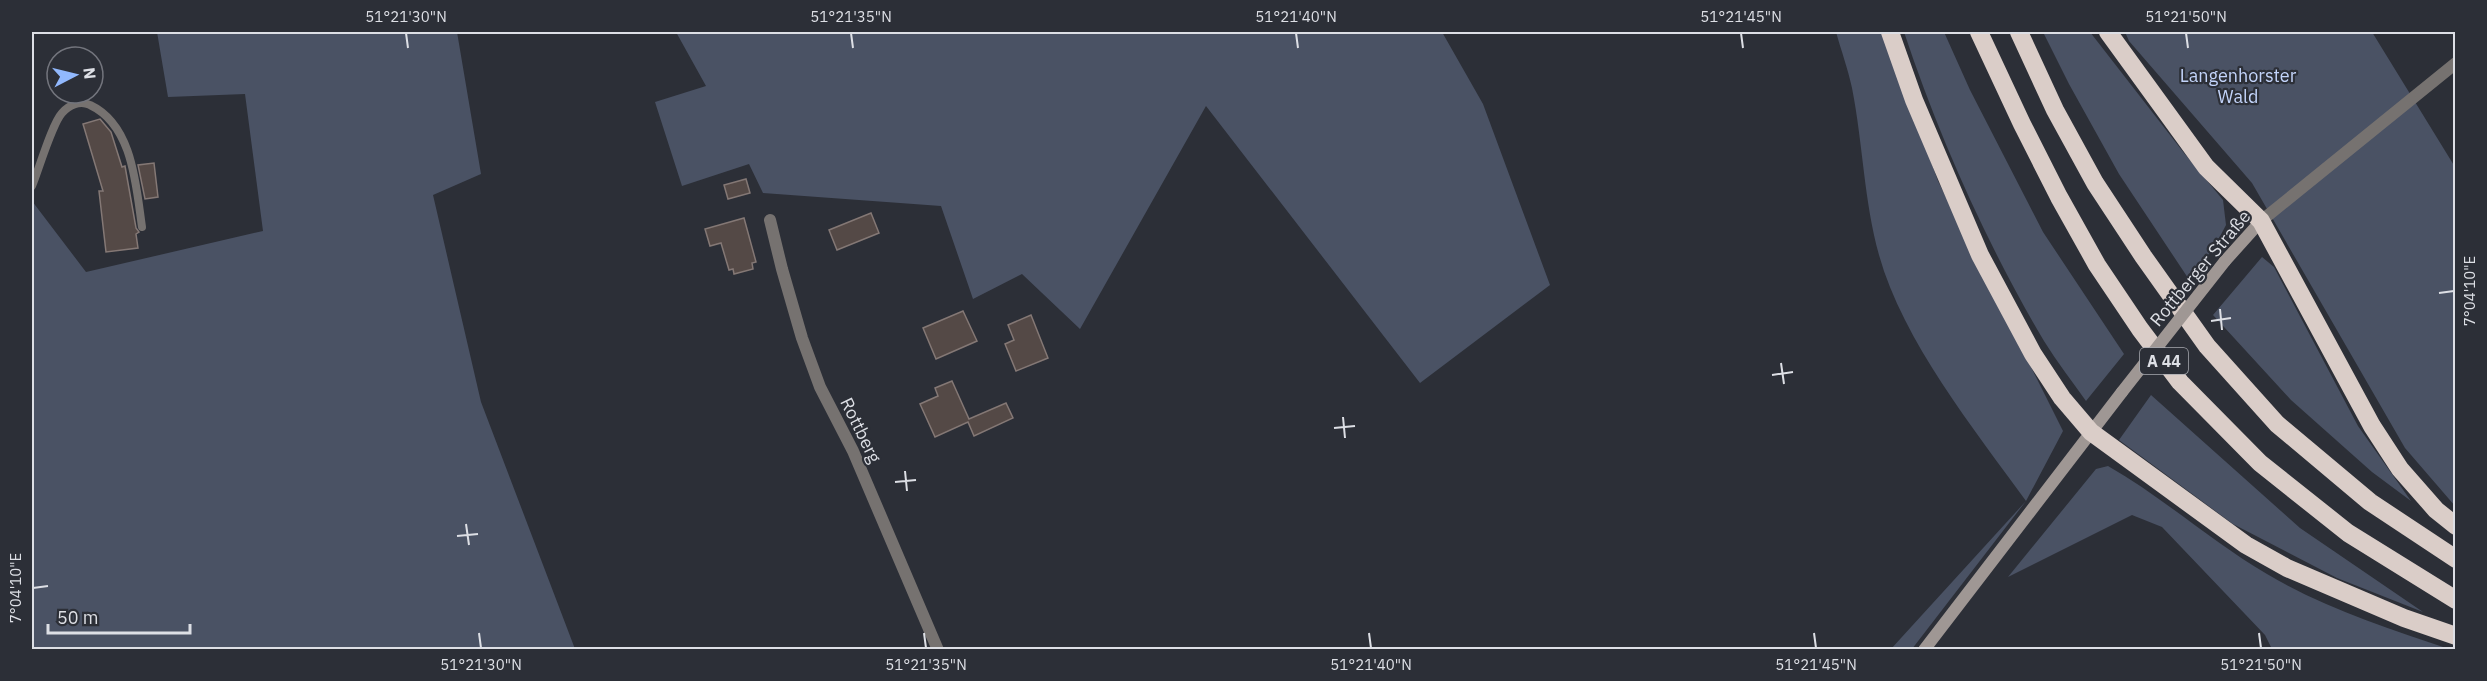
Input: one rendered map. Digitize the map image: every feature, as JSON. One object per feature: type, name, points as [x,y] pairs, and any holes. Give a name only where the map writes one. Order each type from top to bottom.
[{"type":"highway","points":[[1890,32],[1922,120],[1980,255],[2033,354],[2062,398],[2091,432],[2247,545],[2309,577],[2404,618],[2456,636]]},
{"type":"highway","name":"A 44","points":[[1979,32],[2022,124],[2097,265],[2140,329],[2180,382],[2260,464],[2348,533],[2456,600]]},
{"type":"highway","name":"A 44","points":[[2019,32],[2055,110],[2095,183],[2207,346],[2277,424],[2370,502],[2456,559]]},
{"type":"highway","points":[[2108,32],[2206,167],[2261,221],[2372,426],[2400,469],[2436,510],[2456,526]]},
{"type":"main road","name":"Rottberger Straße","points":[[1924,650],[2122,392],[2225,261],[2261,221]]},
{"type":"street","name":"Rottberger Straße","points":[[2261,221],[2456,63]]},
{"type":"street","name":"Rottberg","points":[[770,220],[802,338],[820,387],[853,451],[938,650]]},
{"type":"lane","points":[[32,186],[60,114],[72,104],[85,102],[111,118],[119,132],[133,170],[142,227]]},
{"type":"green space","points":[[157,32],[457,32],[481,174],[433,195],[481,402],[575,649],[32,649],[32,201],[86,272],[263,231],[245,94],[168,97]]},
{"type":"green space","points":[[676,32],[1442,32],[1483,104],[1550,285],[1420,383],[1206,106],[1080,329],[1022,274],[973,299],[941,206],[763,193],[749,164],[682,186],[655,102],[706,86]]},
{"type":"green space","points":[[1836,32],[1884,32],[1938,181],[2063,431],[2026,501],[1963,414],[1922,352],[1890,287],[1874,235],[1852,88]]},
{"type":"green space","points":[[1904,32],[1944,32],[1970,90],[2043,232],[2124,354],[2086,401],[2044,341],[1984,229],[1949,151]]},
{"type":"green space","points":[[2043,32],[2090,32],[2223,200],[2226,225],[2214,248],[2188,278],[2119,174]]},
{"type":"green space","name":"Langenhorster Wald","points":[[2125,32],[2372,32],[2455,167],[2455,506],[2405,448],[2252,183],[2129,41]]},
{"type":"green space","points":[[2262,257],[2274,267],[2358,426],[2411,501],[2372,472],[2291,400],[2213,315]]},
{"type":"green space","points":[[2151,395],[2300,528],[2423,612],[2337,578],[2233,524],[2119,440]]},
{"type":"green space","points":[[2108,466],[2149,492],[2227,548],[2289,586],[2356,616],[2449,649],[2272,649],[2265,635],[2162,527],[2132,515],[2008,577],[2096,469]]},
{"type":"green space","points":[[2026,501],[1912,649],[1891,649]]},
{"type":"building","points":[[100,119],[111,132],[122,167],[125,166],[136,228],[139,232],[136,234],[138,248],[106,252],[99,191],[103,191],[83,124]]},
{"type":"building","points":[[154,163],[158,197],[145,199],[138,165]]},
{"type":"building","points":[[746,179],[750,193],[728,199],[724,185]]},
{"type":"building","points":[[871,213],[879,233],[837,250],[829,230]]},
{"type":"building","points":[[744,218],[756,262],[752,263],[753,269],[734,274],[733,269],[729,270],[721,243],[710,246],[705,229]]},
{"type":"building","points":[[963,311],[977,341],[936,359],[923,328]]},
{"type":"building","points":[[1031,315],[1048,358],[1016,371],[1005,344],[1014,340],[1008,325]]},
{"type":"building","points":[[952,381],[969,419],[1006,403],[1013,418],[974,436],[968,422],[935,437],[920,404],[938,396],[935,388]]}]
